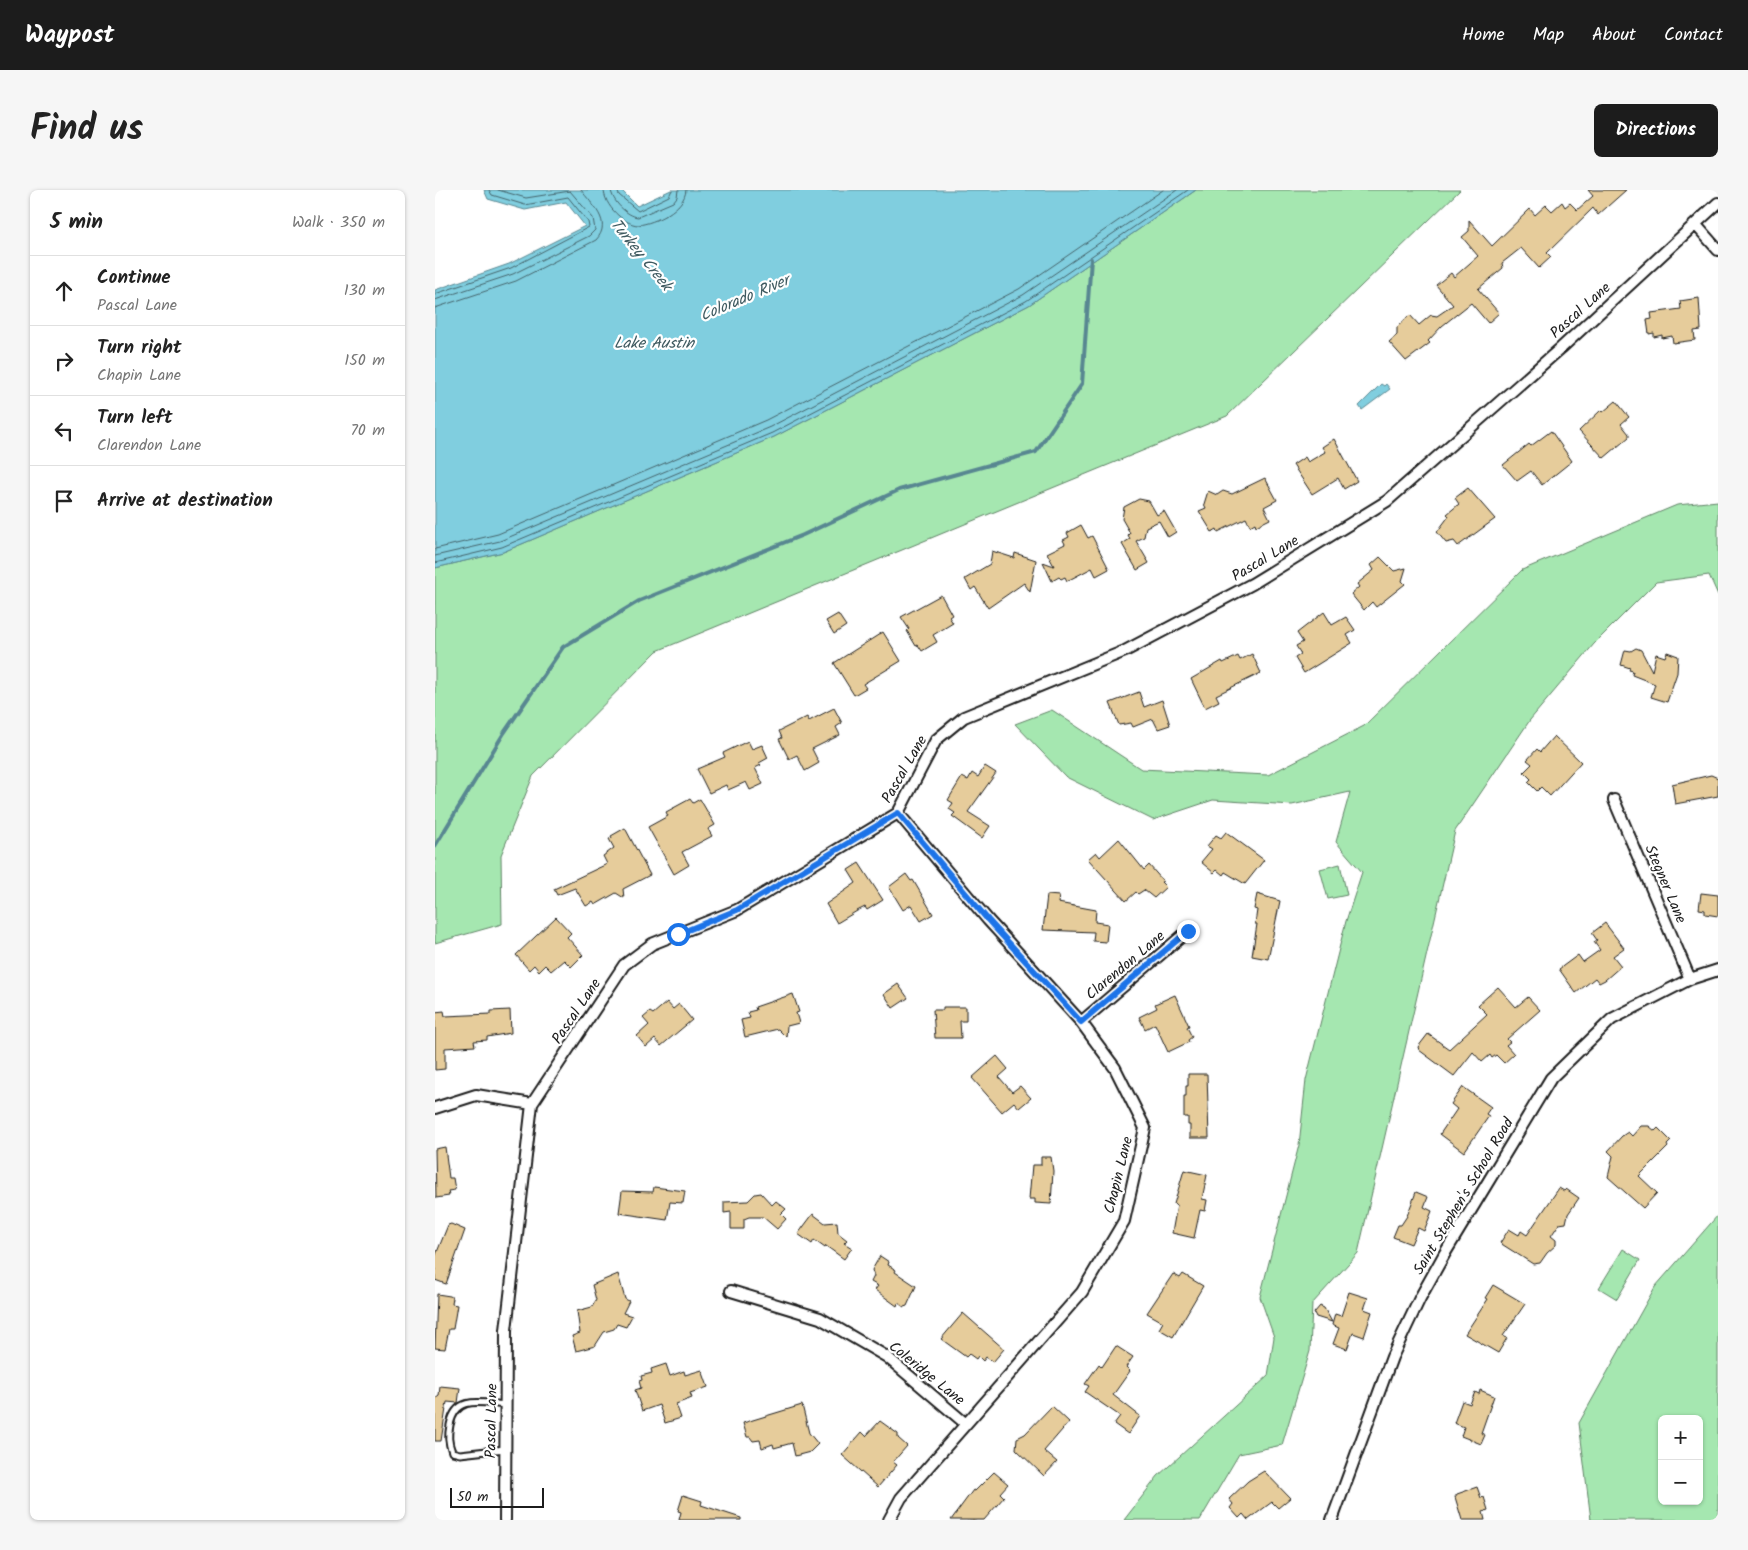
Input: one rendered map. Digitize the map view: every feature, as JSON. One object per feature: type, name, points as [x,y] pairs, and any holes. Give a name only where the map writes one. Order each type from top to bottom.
[{"type":"street","name":"Pascal Lane","points":[[505,1520],[506,1330],[532,1104],[624,965],[651,944],[737,910],[898,813],[936,740],[964,717],[1125,651],[1252,584],[1387,501],[1561,348],[1718,203]]},
{"type":"street","points":[[1696,225],[1718,250]]},
{"type":"street","name":"Stegner Lane","points":[[1614,800],[1690,979]]},
{"type":"street","name":"Chapin Lane","points":[[889,1520],[901,1498],[1082,1292],[1124,1221],[1145,1128],[1115,1068],[1081,1022],[988,920],[898,813]]},
{"type":"street","name":"Clarendon Lane","points":[[1081,1022],[1188,931]]},
{"type":"street","name":"Saint Stephen's School Road","points":[[1332,1520],[1392,1357],[1420,1298],[1445,1253],[1551,1078],[1612,1019],[1690,979],[1718,970]]},
{"type":"street","points":[[435,1108],[476,1095],[532,1104]]},
{"type":"street","name":"Coleridge Lane","points":[[731,1291],[819,1318],[887,1357],[966,1424]]},
{"type":"lane","points":[[505,1449],[459,1454],[452,1452],[447,1441],[453,1413],[459,1406],[469,1402],[506,1405]]},
{"type":"green space","points":[[1196,190],[1460,190],[1227,416],[657,651],[533,776],[501,855],[502,924],[435,943],[435,568],[503,552],[774,437],[1029,305]]},
{"type":"green space","points":[[1718,501],[1718,595],[1709,575],[1656,582],[1594,644],[1530,720],[1455,831],[1358,1253],[1312,1304],[1310,1351],[1282,1445],[1239,1454],[1200,1520],[1124,1520],[1158,1476],[1268,1376],[1274,1337],[1260,1297],[1299,1145],[1306,1080],[1346,921],[1362,872],[1336,842],[1350,792],[1292,805],[1213,800],[1153,820],[1066,777],[1015,724],[1052,710],[1141,769],[1268,775],[1364,726],[1522,570],[1677,505]]},
{"type":"green space","points":[[1340,864],[1347,895],[1328,899],[1320,869]]},
{"type":"green space","points":[[1718,1215],[1718,1520],[1591,1520],[1579,1423],[1655,1287]]},
{"type":"green space","points":[[1623,1249],[1640,1260],[1617,1299],[1599,1288]]},
{"type":"water","name":"Lake Austin","points":[[484,190],[621,190],[637,206],[671,190],[1196,190],[1029,305],[774,437],[503,552],[435,568],[435,290],[509,264],[585,226],[566,202],[525,210],[488,199]]},
{"type":"water","points":[[1381,384],[1384,386],[1386,384],[1390,389],[1362,410],[1359,406]]},
{"type":"building","points":[[1588,190],[1626,190],[1598,215],[1593,208],[1547,253],[1551,257],[1539,268],[1521,248],[1502,263],[1503,268],[1478,289],[1499,313],[1488,323],[1471,303],[1442,326],[1428,341],[1430,343],[1406,361],[1389,342],[1397,335],[1397,327],[1410,315],[1419,325],[1431,315],[1437,316],[1453,305],[1436,285],[1451,273],[1454,277],[1478,256],[1462,237],[1469,231],[1469,220],[1492,246],[1530,209],[1535,215],[1546,205],[1552,211],[1562,202],[1565,207],[1570,203],[1577,210],[1593,196]]},
{"type":"building","points":[[1699,298],[1701,330],[1694,331],[1695,340],[1673,343],[1672,336],[1662,338],[1662,335],[1654,337],[1654,333],[1649,334],[1647,320],[1652,319],[1651,313],[1681,309],[1680,301]]},
{"type":"building","points":[[1616,401],[1629,417],[1621,424],[1629,434],[1629,437],[1604,458],[1579,431],[1601,410],[1603,412]]},
{"type":"building","points":[[1551,431],[1572,461],[1542,485],[1531,471],[1517,481],[1503,465],[1529,444],[1531,446]]},
{"type":"building","points":[[1334,439],[1357,481],[1344,489],[1338,478],[1312,494],[1293,465],[1305,457],[1308,462],[1325,452],[1322,447]]},
{"type":"building","points":[[1265,478],[1277,500],[1264,507],[1270,519],[1256,526],[1255,523],[1250,526],[1246,518],[1218,532],[1217,529],[1212,532],[1199,511],[1206,508],[1204,504],[1208,491],[1217,495],[1223,491],[1232,494]]},
{"type":"building","points":[[1468,488],[1495,519],[1458,546],[1454,541],[1446,543],[1437,532],[1449,516],[1447,514],[1459,504],[1455,498]]},
{"type":"building","points":[[1139,499],[1149,501],[1157,515],[1164,511],[1176,532],[1168,537],[1159,521],[1146,527],[1144,537],[1136,541],[1149,563],[1137,570],[1122,544],[1130,539],[1128,535],[1130,533],[1122,519],[1124,507]]},
{"type":"building","points":[[1081,525],[1088,538],[1092,536],[1109,569],[1096,576],[1092,568],[1067,581],[1065,577],[1061,579],[1059,577],[1052,581],[1043,562],[1054,566],[1047,553],[1065,544],[1063,540],[1069,537],[1067,533]]},
{"type":"building","points":[[992,551],[1014,558],[1015,553],[1036,560],[1030,592],[1024,583],[988,608],[975,587],[971,590],[965,579],[990,564]]},
{"type":"building","points":[[1380,557],[1394,571],[1406,568],[1402,581],[1405,584],[1376,607],[1372,602],[1364,610],[1351,594],[1359,587],[1357,584],[1374,570],[1371,565]]},
{"type":"building","points":[[941,595],[952,615],[949,617],[953,623],[933,635],[937,642],[922,651],[918,645],[916,646],[907,631],[909,629],[901,617]]},
{"type":"building","points":[[1324,612],[1332,625],[1346,617],[1355,630],[1347,635],[1352,643],[1304,673],[1295,658],[1301,654],[1296,646],[1303,642],[1297,633]]},
{"type":"building","points":[[838,614],[846,626],[834,634],[826,621]]},
{"type":"building","points":[[883,632],[901,661],[863,684],[866,688],[854,695],[834,663]]},
{"type":"building","points":[[1636,648],[1641,650],[1652,671],[1656,654],[1665,657],[1667,652],[1678,656],[1677,673],[1667,702],[1651,697],[1655,684],[1632,675],[1633,671],[1629,670],[1630,668],[1621,665],[1625,650],[1631,651]]},
{"type":"building","points":[[1252,654],[1261,673],[1216,695],[1219,701],[1205,708],[1191,679],[1222,661],[1223,663],[1238,656],[1240,660]]},
{"type":"building","points":[[1139,692],[1144,707],[1162,700],[1170,725],[1158,729],[1153,719],[1133,727],[1131,723],[1119,725],[1110,703]]},
{"type":"building","points":[[834,708],[842,723],[836,727],[840,735],[812,749],[819,763],[805,771],[797,755],[789,759],[779,739],[782,738],[779,731],[807,717],[809,721]]},
{"type":"building","points":[[1554,736],[1581,762],[1550,796],[1541,787],[1537,791],[1528,782],[1531,779],[1524,772],[1532,764],[1527,760],[1537,749],[1540,752]]},
{"type":"building","points":[[748,741],[752,749],[762,745],[768,758],[759,763],[761,765],[755,768],[763,784],[750,790],[746,782],[728,790],[726,785],[709,793],[697,769],[725,757],[723,753]]},
{"type":"building","points":[[985,766],[996,773],[968,812],[990,826],[982,838],[952,816],[955,813],[949,809],[953,803],[948,800],[962,777],[968,780],[972,773],[978,777]]},
{"type":"building","points":[[1711,775],[1718,778],[1718,796],[1675,804],[1672,784]]},
{"type":"building","points":[[690,799],[693,803],[700,799],[715,825],[708,829],[712,836],[682,852],[689,865],[674,874],[648,827],[668,816],[666,812]]},
{"type":"building","points":[[625,828],[650,875],[623,889],[624,898],[616,893],[595,905],[593,902],[586,906],[575,888],[557,895],[554,889],[607,864],[603,856],[614,848],[609,839]]},
{"type":"building","points":[[1226,832],[1264,860],[1245,884],[1225,872],[1223,875],[1217,870],[1214,873],[1201,862],[1212,849],[1207,846],[1216,835],[1221,838]]},
{"type":"building","points":[[1119,839],[1144,870],[1149,865],[1163,881],[1161,882],[1166,887],[1154,898],[1144,890],[1138,894],[1136,892],[1126,901],[1088,859],[1096,852],[1100,857]]},
{"type":"building","points":[[859,863],[883,900],[867,910],[865,907],[857,911],[837,923],[826,904],[856,883],[848,870]]},
{"type":"building","points":[[906,874],[911,881],[913,880],[933,914],[921,921],[911,905],[903,910],[889,887]]},
{"type":"building","points":[[1701,893],[1718,895],[1718,916],[1705,914],[1705,910],[1699,909]]},
{"type":"building","points":[[1257,894],[1280,901],[1268,959],[1252,956],[1257,924],[1255,924],[1257,910],[1254,909]]},
{"type":"building","points":[[1047,895],[1059,896],[1058,903],[1096,910],[1095,922],[1108,924],[1106,942],[1093,941],[1094,932],[1043,930]]},
{"type":"building","points":[[556,917],[571,933],[567,937],[583,955],[571,967],[564,960],[551,971],[545,965],[539,971],[534,965],[529,970],[516,955]]},
{"type":"building","points":[[1605,923],[1624,948],[1613,956],[1621,966],[1605,980],[1599,983],[1595,978],[1576,993],[1559,969],[1578,955],[1583,962],[1600,950],[1594,942],[1597,940],[1592,933]]},
{"type":"building","points":[[898,984],[908,998],[893,1008],[884,994]]},
{"type":"building","points":[[1498,987],[1516,1007],[1528,997],[1540,1010],[1507,1039],[1510,1042],[1506,1045],[1514,1054],[1504,1063],[1496,1055],[1492,1058],[1490,1055],[1482,1062],[1473,1052],[1454,1076],[1419,1050],[1418,1047],[1428,1034],[1449,1049],[1487,1014],[1478,1005]]},
{"type":"building","points":[[793,994],[799,1012],[796,1013],[799,1023],[787,1026],[786,1037],[778,1029],[745,1037],[741,1020],[750,1018],[748,1012],[756,1010],[755,1007]]},
{"type":"building","points":[[1175,995],[1192,1037],[1188,1040],[1189,1042],[1168,1052],[1155,1024],[1145,1029],[1139,1017],[1157,1008],[1155,1004]]},
{"type":"building","points":[[667,1002],[673,1009],[679,1004],[692,1020],[661,1046],[655,1039],[646,1047],[637,1036],[649,1025],[643,1018],[650,1012],[653,1014]]},
{"type":"building","points":[[943,1007],[966,1007],[966,1021],[960,1021],[961,1038],[935,1038],[933,1010],[943,1010]]},
{"type":"building","points":[[510,1010],[511,1033],[487,1037],[487,1040],[474,1041],[475,1046],[445,1048],[445,1069],[435,1070],[435,1012],[444,1011],[445,1016],[491,1014],[491,1011]]},
{"type":"building","points":[[997,1056],[1008,1069],[999,1077],[1012,1092],[1020,1086],[1031,1098],[1019,1108],[1014,1102],[1002,1112],[972,1078]]},
{"type":"building","points":[[1188,1074],[1207,1074],[1209,1138],[1190,1138],[1188,1117],[1184,1117],[1184,1096],[1186,1096],[1186,1086],[1188,1086]]},
{"type":"building","points":[[1463,1087],[1491,1107],[1486,1114],[1489,1116],[1464,1152],[1440,1134],[1457,1109],[1451,1104]]},
{"type":"building","points":[[1641,1126],[1649,1126],[1655,1131],[1658,1128],[1671,1141],[1667,1145],[1668,1147],[1639,1176],[1657,1193],[1643,1208],[1608,1177],[1613,1156],[1608,1151],[1622,1136],[1628,1132],[1632,1136]]},
{"type":"building","points":[[445,1147],[449,1178],[453,1178],[455,1190],[448,1191],[449,1196],[436,1198],[435,1149]]},
{"type":"building","points":[[1041,1157],[1051,1157],[1053,1171],[1051,1204],[1035,1203],[1035,1199],[1029,1199],[1032,1165],[1041,1165]]},
{"type":"building","points":[[1184,1170],[1207,1175],[1202,1199],[1207,1200],[1205,1211],[1200,1210],[1194,1238],[1172,1233],[1177,1205],[1174,1204]]},
{"type":"building","points":[[654,1187],[685,1191],[683,1203],[670,1202],[667,1220],[619,1213],[622,1191],[653,1192]]},
{"type":"building","points":[[1559,1188],[1564,1191],[1566,1189],[1579,1198],[1568,1214],[1566,1223],[1559,1224],[1551,1236],[1556,1240],[1556,1245],[1540,1263],[1533,1264],[1500,1243],[1509,1229],[1519,1235],[1521,1231],[1527,1235]]},
{"type":"building","points":[[1416,1192],[1428,1197],[1424,1207],[1432,1211],[1424,1231],[1418,1228],[1411,1244],[1393,1237],[1398,1225],[1401,1225],[1407,1216]]},
{"type":"building","points":[[761,1193],[772,1205],[776,1201],[786,1209],[781,1214],[786,1219],[777,1229],[763,1217],[749,1217],[744,1219],[744,1229],[731,1229],[731,1212],[724,1213],[724,1202],[748,1201],[755,1194]]},
{"type":"building","points":[[813,1214],[825,1223],[837,1222],[838,1233],[847,1240],[844,1243],[852,1248],[844,1259],[826,1246],[825,1248],[814,1240],[812,1244],[798,1234]]},
{"type":"building","points":[[451,1224],[465,1230],[446,1284],[435,1280],[435,1257],[448,1225]]},
{"type":"building","points":[[880,1256],[889,1262],[888,1265],[896,1270],[895,1272],[916,1286],[907,1306],[904,1307],[898,1303],[897,1306],[875,1290],[878,1286],[871,1282],[874,1276],[872,1270]]},
{"type":"building","points":[[618,1274],[625,1299],[629,1301],[623,1313],[632,1316],[626,1327],[617,1324],[614,1329],[604,1332],[595,1346],[576,1351],[572,1336],[580,1333],[577,1311],[592,1307],[596,1300],[592,1285]]},
{"type":"building","points":[[1173,1274],[1180,1278],[1183,1274],[1203,1286],[1173,1337],[1159,1329],[1163,1322],[1147,1313]]},
{"type":"building","points":[[1493,1285],[1525,1304],[1503,1336],[1507,1338],[1498,1353],[1465,1334],[1488,1299],[1485,1298]]},
{"type":"building","points":[[1349,1292],[1368,1298],[1364,1309],[1372,1312],[1364,1337],[1353,1333],[1347,1349],[1333,1344],[1339,1328],[1332,1325],[1335,1314],[1341,1316]]},
{"type":"building","points":[[437,1294],[450,1296],[453,1298],[452,1304],[457,1305],[453,1329],[449,1329],[445,1349],[435,1348]]},
{"type":"building","points":[[1320,1306],[1324,1308],[1332,1322],[1316,1317],[1314,1313]]},
{"type":"building","points":[[963,1313],[1004,1349],[993,1362],[986,1357],[983,1361],[978,1356],[976,1359],[969,1354],[966,1357],[941,1339]]},
{"type":"building","points":[[1116,1346],[1133,1357],[1126,1367],[1130,1371],[1113,1395],[1140,1416],[1128,1434],[1114,1424],[1120,1416],[1085,1392],[1089,1386],[1085,1384],[1099,1364],[1102,1367]]},
{"type":"building","points":[[666,1364],[670,1376],[684,1371],[685,1375],[702,1370],[708,1387],[690,1393],[692,1398],[676,1404],[681,1418],[665,1423],[659,1405],[642,1411],[635,1390],[641,1388],[639,1381],[642,1380],[641,1376],[652,1373],[651,1369]]},
{"type":"building","points":[[440,1386],[460,1388],[458,1403],[447,1402],[441,1441],[435,1441],[435,1399],[439,1396]]},
{"type":"building","points":[[1480,1390],[1494,1396],[1481,1433],[1485,1435],[1481,1444],[1461,1436],[1464,1427],[1454,1423],[1462,1401],[1470,1404],[1475,1392],[1479,1394]]},
{"type":"building","points":[[802,1405],[809,1433],[818,1444],[810,1452],[795,1456],[792,1443],[774,1448],[773,1444],[762,1448],[760,1440],[753,1441],[750,1437],[747,1437],[743,1423]]},
{"type":"building","points":[[1052,1406],[1069,1422],[1044,1451],[1057,1462],[1044,1476],[1016,1449],[1017,1438],[1025,1434]]},
{"type":"building","points":[[880,1421],[898,1434],[898,1438],[907,1446],[893,1462],[897,1465],[878,1487],[842,1455],[862,1432],[866,1436]]},
{"type":"building","points":[[1264,1471],[1290,1498],[1278,1508],[1272,1502],[1248,1520],[1243,1514],[1239,1518],[1230,1508],[1233,1504],[1229,1499],[1248,1481]]},
{"type":"building","points":[[994,1472],[1008,1484],[1000,1493],[1004,1497],[984,1520],[951,1520],[973,1490],[975,1491]]},
{"type":"building","points":[[1477,1487],[1481,1498],[1484,1497],[1488,1510],[1483,1512],[1485,1520],[1462,1520],[1455,1497],[1457,1494]]},
{"type":"building","points":[[683,1495],[702,1501],[701,1505],[741,1518],[741,1520],[679,1520],[681,1512],[678,1511]]},
{"type":"waterway","points":[[435,846],[504,733],[563,647],[639,601],[803,535],[899,490],[1036,452],[1082,384],[1091,259]]},
{"type":"route","points":[[678,934],[737,910],[898,813],[988,920],[1081,1022],[1166,952],[1188,931]]},
{"type":"water label","name":"Turkey Creek","points":[[642,254]]},
{"type":"water label","name":"Colorado River","points":[[744,297]]}]
